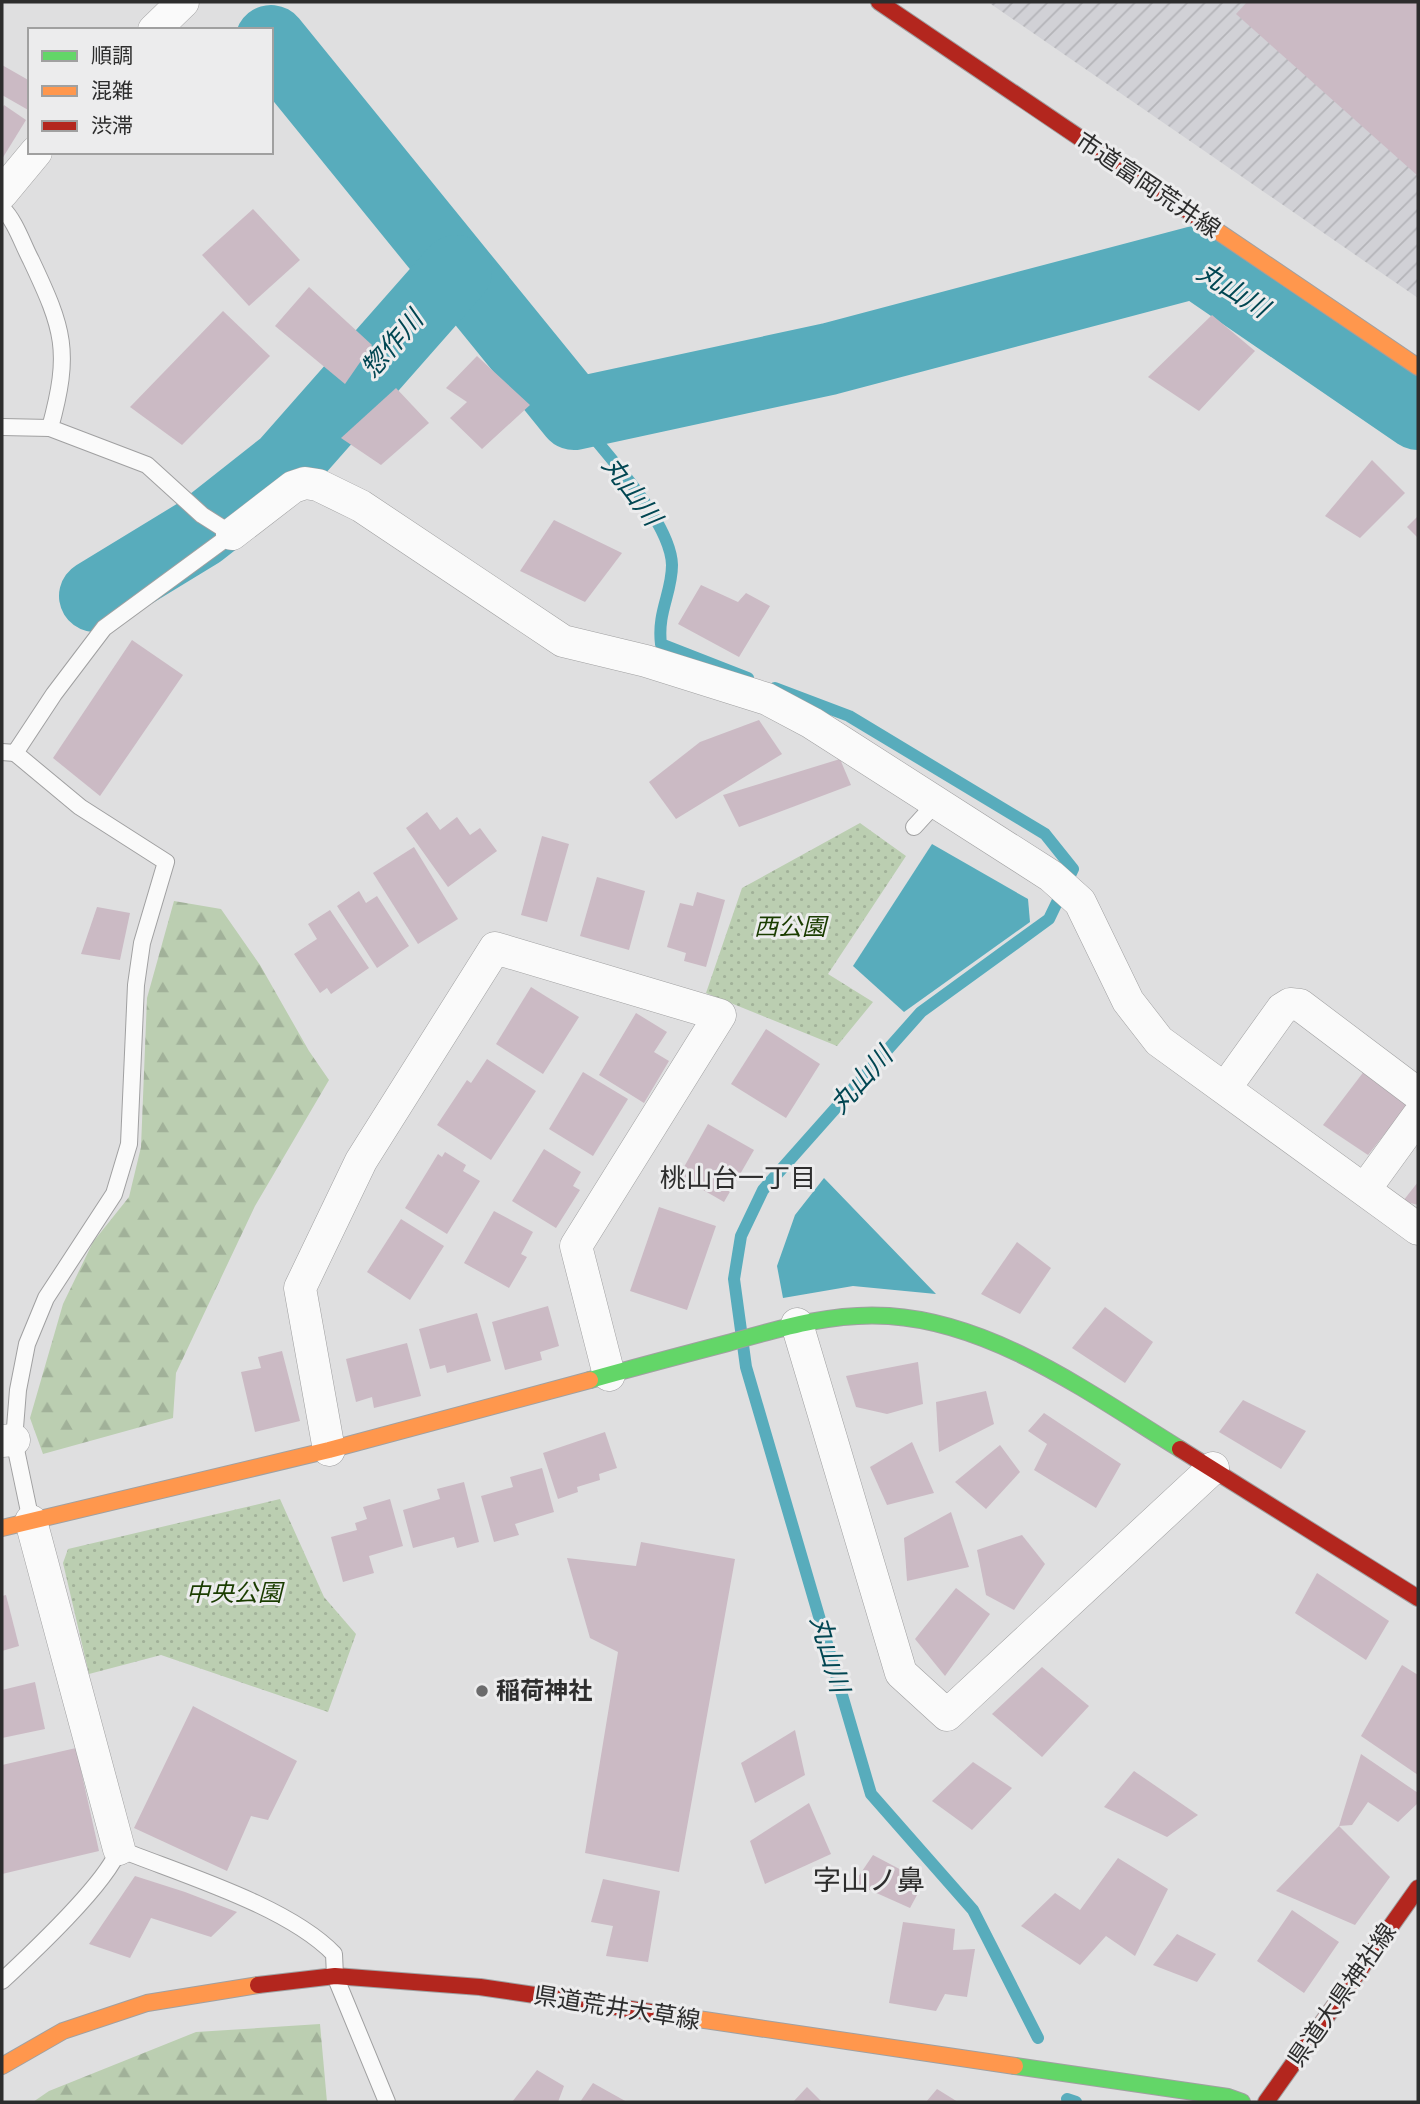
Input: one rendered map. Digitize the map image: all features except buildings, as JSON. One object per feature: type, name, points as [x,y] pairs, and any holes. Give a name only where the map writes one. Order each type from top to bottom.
[{"type":"street","points":[[156,28],[183,2]]},
{"type":"street","name":"市道富岡荒井線","points":[[878,2],[1418,367]]},
{"type":"street","points":[[2,193],[34,154]]},
{"type":"street","points":[[232,534],[293,487],[305,483],[318,485],[361,506],[563,641],[646,661],[767,699],[812,723],[1051,876],[1080,902],[1128,1001],[1159,1041],[1418,1228]]},
{"type":"street","points":[[329,1450],[300,1288],[361,1161],[495,948],[720,1015],[576,1247],[609,1375]]},
{"type":"street","points":[[1226,1087],[1283,1009],[1290,1004],[1300,1005],[1418,1094]]},
{"type":"street","points":[[1365,1189],[1418,1116]]},
{"type":"street","points":[[119,1849],[16,1524],[329,1450],[797,1324],[849,1315],[916,1319],[965,1332],[1032,1360],[1213,1468],[1418,1598]]},
{"type":"street","points":[[797,1324],[901,1672],[947,1715],[1213,1468]]},
{"type":"street","name":"県道大県神社線","points":[[1266,2102],[1418,1888]]},
{"type":"street","name":"県道荒井大草線","points":[[2,2066],[63,2031],[147,2003],[213,1991],[335,1976],[480,1987],[1228,2097],[1242,2102]]},
{"type":"lane","points":[[2,208],[10,216],[37,273],[63,342],[62,385],[50,428]]},
{"type":"lane","points":[[2,427],[50,428],[147,465],[202,515],[232,534],[104,628],[8,752],[80,807],[166,862],[142,943],[136,985],[129,1144],[114,1194],[46,1298],[27,1344],[8,1441],[16,1524]]},
{"type":"lane","points":[[914,827],[936,803]]},
{"type":"lane","points":[[2,1981],[94,1886],[114,1861],[119,1849],[277,1915],[323,1942],[334,1954],[335,1976],[387,2102]]},
{"type":"shaded area","points":[[988,2],[1418,2],[1418,298]]},
{"type":"green space","name":"西公園","points":[[860,823],[906,856],[828,974],[873,1002],[837,1046],[706,993],[742,888]]},
{"type":"green space","points":[[174,901],[221,909],[260,965],[309,1051],[329,1080],[255,1206],[176,1373],[173,1418],[43,1454],[30,1418],[63,1304],[93,1242],[129,1197],[141,1147],[147,998]]},
{"type":"green space","name":"中央公園","points":[[280,1499],[324,1597],[356,1634],[328,1712],[161,1655],[89,1674],[63,1563],[68,1549]]},
{"type":"green space","points":[[320,2024],[327,2102],[33,2102],[49,2091],[196,2032]]},
{"type":"water","points":[[932,844],[1028,899],[1030,922],[904,1012],[853,966]]},
{"type":"water","points":[[824,1178],[936,1294],[853,1286],[783,1298],[777,1266],[795,1215]]},
{"type":"waterway","name":"丸山川","points":[[273,43],[574,414],[829,359],[1196,262],[1418,414]]},
{"type":"waterway","name":"惣作川","points":[[95,596],[200,532],[285,465],[456,271]]},
{"type":"waterway","name":"丸山川","points":[[574,414],[633,486],[648,507],[669,547],[672,565],[661,622],[661,644],[748,678]]},
{"type":"waterway","name":"丸山川","points":[[775,688],[849,716],[1045,834],[1073,869],[1049,919],[921,1012],[763,1190],[741,1236],[734,1279],[746,1367],[871,1794],[973,1910],[1038,2038]]},
{"type":"waterway","points":[[1067,2099],[1076,2102]]},
{"type":"traffic: fast","points":[[590,1380],[808,1322],[848,1316],[889,1316],[967,1332],[1004,1347],[1077,1385],[1180,1449]]},
{"type":"traffic: fast","points":[[1015,2066],[1228,2097],[1242,2102]]},
{"type":"traffic: slow","points":[[1204,222],[1418,367]]},
{"type":"traffic: slow","points":[[2,1528],[329,1450],[590,1380]]},
{"type":"traffic: slow","points":[[2,2066],[63,2031],[147,2003],[258,1985]]},
{"type":"traffic: slow","points":[[664,2014],[1015,2066]]},
{"type":"traffic: jam","points":[[879,2],[1204,222]]},
{"type":"traffic: jam","points":[[1180,1449],[1418,1598]]},
{"type":"traffic: jam","points":[[1266,2102],[1418,1888]]},
{"type":"traffic: jam","points":[[258,1985],[335,1976],[480,1987],[664,2014]]},
{"type":"place","name":"稲荷神社","points":[[482,1691]]},
{"type":"district","name":"桃山台一丁目","points":[[738,1178]]},
{"type":"district","name":"字山ノ鼻","points":[[869,1880]]}]
